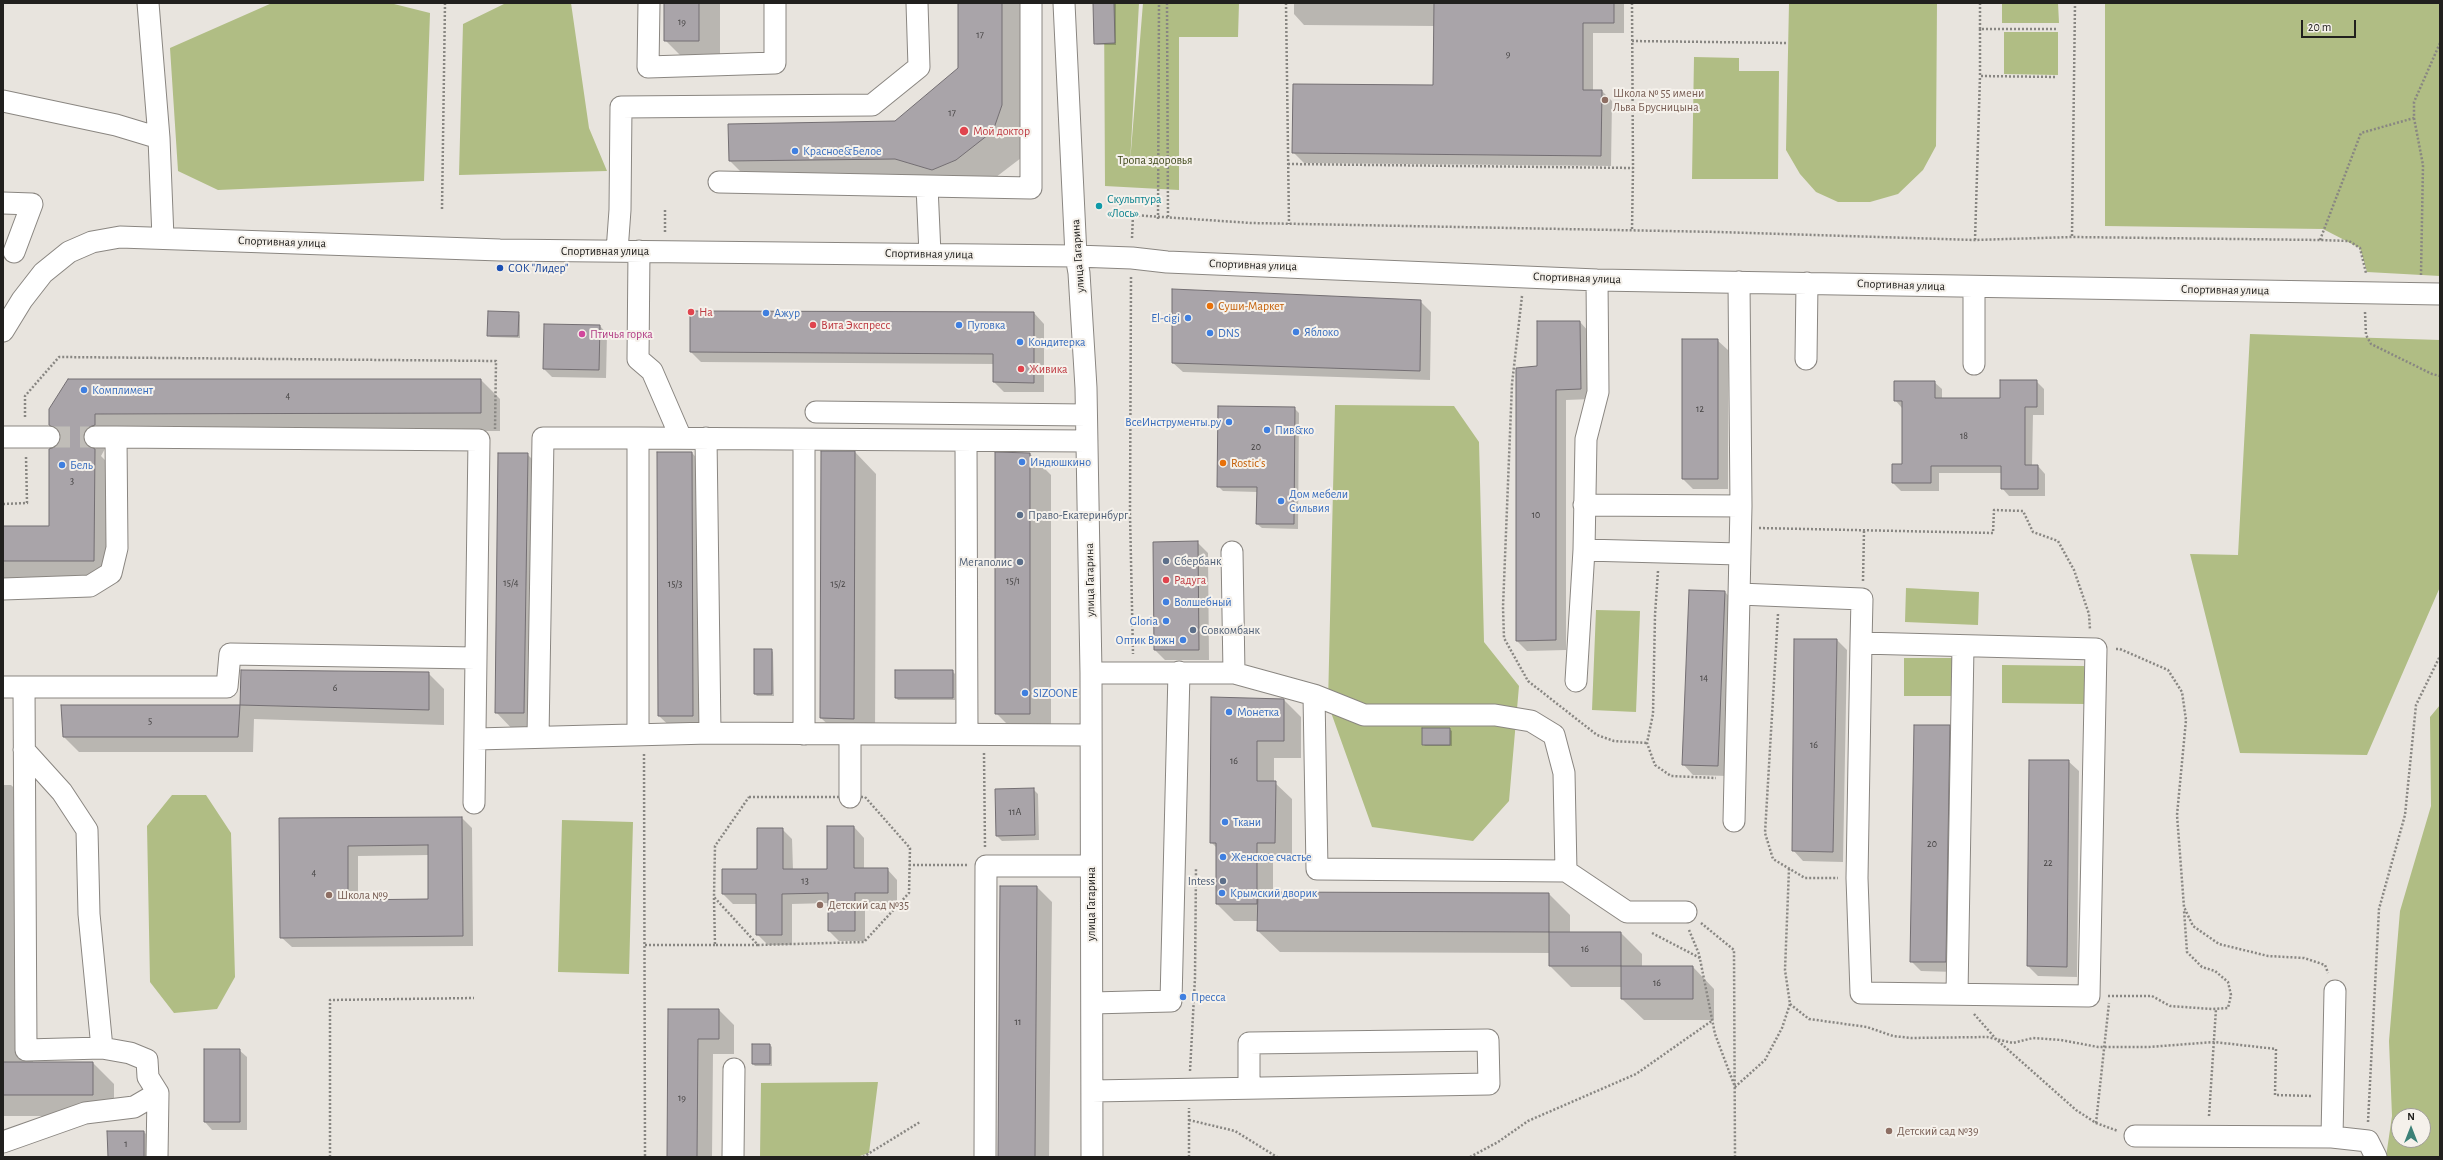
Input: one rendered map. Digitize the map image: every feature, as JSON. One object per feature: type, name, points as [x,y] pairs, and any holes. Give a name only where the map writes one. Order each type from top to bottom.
[{"type":"street","points":[[148,3],[158,138],[163,238]]},
{"type":"street","points":[[649,3],[648,67],[775,63],[774,3]]},
{"type":"street","points":[[617,251],[620,210],[621,107],[872,105],[918,67],[917,3]]},
{"type":"street","points":[[719,182],[1031,188],[1031,3]]},
{"type":"street","name":"улица Гагарина","points":[[1064,3],[1076,256],[1080,280],[1087,441],[1092,673],[1090,735],[1092,1157]]},
{"type":"street","points":[[3,100],[116,125],[158,138]]},
{"type":"street","points":[[927,186],[930,254]]},
{"type":"street","points":[[3,203],[32,204],[14,252]]},
{"type":"street","name":"Спортивная улица","points":[[3,331],[22,300],[43,274],[69,252],[92,242],[120,237],[500,250],[1076,256],[1132,258],[1167,262],[1597,280],[1807,283],[1974,288],[2430,294]]},
{"type":"street","points":[[639,251],[638,359],[652,372],[681,438]]},
{"type":"street","points":[[1576,681],[1584,550],[1586,439],[1598,392],[1597,280]]},
{"type":"street","points":[[1734,821],[1741,506],[1738,282]]},
{"type":"street","points":[[1806,359],[1807,283]]},
{"type":"street","points":[[1974,288],[1974,364]]},
{"type":"street","points":[[816,412],[1086,415]]},
{"type":"street","points":[[3,437],[49,437]]},
{"type":"street","points":[[95,437],[479,440],[474,803]]},
{"type":"street","points":[[3,588],[90,586],[112,573],[117,548],[116,437]]},
{"type":"street","points":[[538,737],[543,438],[706,438],[966,442],[1087,441]]},
{"type":"street","points":[[638,438],[641,734]]},
{"type":"street","points":[[706,438],[710,734]]},
{"type":"street","points":[[804,440],[804,734]]},
{"type":"street","points":[[966,442],[975,735]]},
{"type":"street","points":[[1584,505],[1741,506]]},
{"type":"street","points":[[1584,550],[1740,554]]},
{"type":"street","points":[[1232,552],[1234,673]]},
{"type":"street","points":[[1739,594],[1862,599],[1861,642],[1857,878],[1861,993],[2089,996],[2096,649],[1861,642]]},
{"type":"street","points":[[1957,994],[1963,646]]},
{"type":"street","points":[[3,687],[227,687],[230,654],[475,658]]},
{"type":"street","points":[[1092,1003],[1171,1001],[1179,672]]},
{"type":"street","points":[[1092,673],[1234,673],[1314,695],[1364,715],[1495,715],[1531,721],[1554,735],[1564,773],[1566,871]]},
{"type":"street","points":[[24,687],[26,1050],[102,1048],[130,1053],[147,1060],[148,1077],[158,1093],[157,1157]]},
{"type":"street","points":[[1314,695],[1317,869],[1566,871],[1627,912],[1684,912]]},
{"type":"street","points":[[476,739],[641,734],[1090,735]]},
{"type":"street","points":[[850,734],[850,797]]},
{"type":"street","points":[[24,750],[62,792],[87,830],[89,914],[102,1048]]},
{"type":"street","points":[[985,1157],[986,866],[1091,866]]},
{"type":"street","points":[[2332,1137],[2335,991]]},
{"type":"street","points":[[1092,1091],[1189,1088],[1250,1088],[1488,1084],[1488,1040],[1249,1043],[1250,1088]]},
{"type":"street","points":[[733,1157],[734,1069]]},
{"type":"street","points":[[3,1142],[85,1113],[134,1107],[158,1093]]},
{"type":"street","points":[[2135,1136],[2332,1137],[2372,1149]]},
{"type":"path","points":[[442,209],[445,3]]},
{"type":"path","points":[[1158,219],[1159,3]]},
{"type":"path","points":[[1167,3],[1168,218]]},
{"type":"path","points":[[1286,3],[1289,224]]},
{"type":"path","points":[[1632,3],[1632,230]]},
{"type":"path","points":[[1975,240],[1980,76],[1980,3]]},
{"type":"path","points":[[2072,237],[2075,3]]},
{"type":"path","points":[[1980,28],[2058,29]]},
{"type":"path","points":[[1632,41],[1788,43]]},
{"type":"path","points":[[2430,294],[2423,165],[2414,118],[2414,102],[2440,43]]},
{"type":"path","points":[[1980,76],[2057,77]]},
{"type":"path","points":[[2320,240],[2361,133],[2414,118]]},
{"type":"path","points":[[1288,164],[1633,168]]},
{"type":"path","points":[[1133,673],[1130,514],[1133,215],[1158,219],[1168,218],[1289,224],[1632,230],[1975,240],[2072,237],[2349,241],[2360,248],[2366,272],[2366,335],[2371,344],[2432,374],[2440,376]]},
{"type":"path","points":[[1523,276],[1512,384],[1503,607],[1504,638],[1528,681],[1598,735],[1614,742],[1647,743]]},
{"type":"path","points":[[3,504],[27,503],[25,396],[58,357],[496,361],[495,431]]},
{"type":"path","points":[[1740,527],[1993,533],[1994,510],[2023,511],[2032,532],[2058,541],[2074,570],[2090,614],[2090,642],[2096,649],[2120,649],[2168,670],[2182,692],[2186,720],[2177,815],[2187,952],[2202,967],[2215,971],[2228,982],[2231,995],[2228,1008],[2216,1009],[2170,1006],[2152,996],[2089,996]]},
{"type":"path","points":[[1862,599],[1864,531]]},
{"type":"path","points":[[1660,552],[1655,615],[1653,714],[1647,743],[1655,766],[1671,776],[1735,778]]},
{"type":"path","points":[[1780,596],[1765,833],[1773,859],[1805,878],[1857,878]]},
{"type":"path","points":[[2372,1149],[2379,909],[2405,815],[2416,705],[2440,656]]},
{"type":"path","points":[[641,734],[645,945],[645,1157]]},
{"type":"path","points":[[909,865],[986,866],[975,735]]},
{"type":"path","points":[[645,945],[715,945],[758,945],[864,942],[909,893],[910,848],[864,797],[749,797],[715,846],[715,945]]},
{"type":"path","points":[[1189,1157],[1189,1088],[1195,978],[1196,860]]},
{"type":"path","points":[[1735,1087],[1765,1060],[1782,1028],[1790,1004],[1785,970],[1789,869]]},
{"type":"path","points":[[714,897],[758,945]]},
{"type":"path","points":[[2184,907],[2193,926],[2219,944],[2268,956],[2304,958],[2324,965],[2335,991]]},
{"type":"path","points":[[1684,912],[1699,954],[1715,1034],[1735,1087]]},
{"type":"path","points":[[1684,912],[1734,950],[1735,1157]]},
{"type":"path","points":[[1957,994],[1996,1039],[2039,1079],[2096,1124],[2135,1136]]},
{"type":"path","points":[[2096,1124],[2109,996]]},
{"type":"path","points":[[330,1157],[330,1000],[474,998]]},
{"type":"path","points":[[1790,1004],[1809,1019],[1867,1027],[1893,1036],[1996,1039],[2013,1043],[2033,1038],[2061,1040],[2104,1047],[2149,1047],[2214,1042],[2276,1049],[2275,1095],[2334,1096]]},
{"type":"path","points":[[2208,1136],[2216,1009]]},
{"type":"path","points":[[1470,1157],[1498,1142],[1528,1121],[1636,1074],[1713,1020]]},
{"type":"path","points":[[1189,1120],[1235,1131],[1277,1157]]},
{"type":"path","points":[[863,1157],[920,1122]]},
{"type":"green space","points":[[272,3],[390,3],[430,13],[424,181],[218,190],[178,171],[170,48]]},
{"type":"green space","points":[[506,3],[571,3],[589,128],[607,171],[459,175],[463,24]]},
{"type":"green space","name":"Тропа здоровья","points":[[1104,3],[1139,3],[1130,163],[1143,3],[1239,3],[1238,37],[1179,37],[1179,190],[1105,186]]},
{"type":"green space","points":[[1789,3],[1937,3],[1936,146],[1923,170],[1898,194],[1870,202],[1838,202],[1816,192],[1800,174],[1786,150]]},
{"type":"green space","points":[[2002,3],[2058,3],[2059,23],[2002,23]]},
{"type":"green space","points":[[2105,3],[2440,3],[2440,276],[2367,272],[2360,248],[2323,229],[2105,226]]},
{"type":"green space","points":[[2004,32],[2058,32],[2058,75],[2004,74]]},
{"type":"green space","points":[[1694,57],[1739,58],[1739,71],[1779,71],[1778,179],[1692,179]]},
{"type":"green space","points":[[2250,334],[2440,340],[2440,587],[2367,755],[2240,753],[2190,554],[2238,555]]},
{"type":"green space","points":[[1335,405],[1454,406],[1479,442],[1484,642],[1519,686],[1509,801],[1473,841],[1372,827],[1328,704]]},
{"type":"green space","points":[[1906,588],[1979,592],[1978,625],[1905,622]]},
{"type":"green space","points":[[1596,610],[1640,611],[1636,712],[1592,710]]},
{"type":"green space","points":[[1904,658],[1953,658],[1953,696],[1904,696]]},
{"type":"green space","points":[[2002,665],[2084,666],[2084,704],[2002,703]]},
{"type":"green space","points":[[2440,705],[2440,1157],[2386,1157],[2391,1123],[2391,1148],[2431,1148],[2431,1108],[2392,1108],[2389,1041],[2400,911],[2431,806],[2430,717]]},
{"type":"green space","points":[[172,795],[206,795],[231,833],[235,977],[217,1009],[174,1013],[150,982],[147,826]]},
{"type":"green space","points":[[562,820],[633,822],[629,974],[558,972]]},
{"type":"green space","points":[[878,1082],[869,1153],[857,1157],[760,1157],[761,1083]]},
{"type":"building","points":[[664,3],[699,3],[699,41],[664,41]]},
{"type":"building","points":[[958,3],[1002,3],[1002,105],[993,131],[956,160],[932,170],[895,159],[729,161],[728,124],[895,121],[958,68]]},
{"type":"building","points":[[1093,3],[1114,3],[1115,43],[1094,44]]},
{"type":"building","points":[[1434,3],[1614,3],[1614,23],[1583,23],[1583,90],[1602,90],[1601,156],[1292,153],[1293,84],[1433,85]]},
{"type":"building","name":"Яблоко","points":[[1172,289],[1421,300],[1420,371],[1172,363]]},
{"type":"building","points":[[488,311],[519,312],[518,336],[487,336]]},
{"type":"building","points":[[690,311],[1034,312],[1034,383],[993,382],[993,354],[690,352]]},
{"type":"building","points":[[1537,321],[1580,321],[1581,389],[1556,390],[1556,640],[1516,641],[1516,368],[1537,366]]},
{"type":"building","points":[[544,324],[600,325],[599,370],[543,369]]},
{"type":"building","points":[[1682,339],[1718,339],[1718,479],[1682,479]]},
{"type":"building","points":[[68,379],[481,379],[481,413],[95,414],[95,425],[89,427],[83,437],[85,443],[95,449],[94,561],[3,561],[3,526],[49,526],[49,449],[55,447],[61,437],[59,431],[49,425],[49,409]]},
{"type":"building","points":[[2000,380],[2037,380],[2037,407],[2025,407],[2025,465],[2038,465],[2038,489],[2001,489],[2001,466],[1931,466],[1931,483],[1892,483],[1892,464],[1902,464],[1902,401],[1894,401],[1894,381],[1935,381],[1935,398],[2000,398]]},
{"type":"building","points":[[1218,406],[1295,407],[1294,524],[1256,524],[1257,487],[1217,487]]},
{"type":"building","points":[[821,451],[855,451],[854,719],[820,718]]},
{"type":"building","points":[[657,452],[692,452],[693,716],[658,716]]},
{"type":"building","points":[[995,452],[1030,453],[1030,714],[995,714]]},
{"type":"building","points":[[498,453],[528,453],[524,713],[495,713]]},
{"type":"building","points":[[1198,541],[1199,650],[1154,650],[1153,542]]},
{"type":"building","points":[[1689,590],[1725,591],[1718,766],[1682,765]]},
{"type":"building","points":[[1794,639],[1837,639],[1833,852],[1792,851]]},
{"type":"building","points":[[754,649],[772,649],[772,694],[754,694]]},
{"type":"building","points":[[241,670],[429,672],[429,710],[240,705]]},
{"type":"building","points":[[895,670],[953,670],[953,698],[895,698]]},
{"type":"building","points":[[1211,697],[1284,699],[1284,741],[1257,741],[1257,781],[1276,781],[1275,843],[1257,843],[1257,904],[1216,904],[1216,843],[1210,843]]},
{"type":"building","points":[[61,705],[240,705],[238,737],[63,737]]},
{"type":"building","points":[[1914,725],[1950,725],[1946,962],[1910,962]]},
{"type":"building","points":[[1422,728],[1450,728],[1450,745],[1422,745]]},
{"type":"building","points":[[2029,760],[2069,760],[2067,967],[2027,966]]},
{"type":"building","points":[[1034,788],[1035,835],[996,836],[995,789]]},
{"type":"building","points":[[462,817],[463,936],[280,938],[279,818]],"holes":[[[428,845],[428,899],[348,900],[348,846]]]},
{"type":"building","points":[[827,826],[854,826],[854,868],[888,868],[888,893],[855,893],[855,931],[828,931],[828,893],[782,894],[782,935],[756,935],[756,894],[722,894],[722,869],[757,869],[757,828],[783,828],[783,869],[827,869]]},
{"type":"building","points":[[1000,886],[1037,886],[1035,1157],[998,1157]]},
{"type":"building","points":[[1258,892],[1549,893],[1549,932],[1257,931]]},
{"type":"building","points":[[1549,932],[1621,932],[1621,966],[1549,966]]},
{"type":"building","points":[[1621,966],[1693,966],[1693,999],[1621,999]]},
{"type":"building","points":[[668,1009],[719,1009],[719,1039],[698,1039],[697,1157],[667,1157]]},
{"type":"building","points":[[752,1044],[770,1044],[770,1064],[752,1064]]},
{"type":"building","points":[[204,1049],[240,1049],[240,1122],[204,1122]]},
{"type":"building","points":[[3,1062],[93,1062],[93,1095],[3,1095]]},
{"type":"building","points":[[107,1131],[144,1131],[144,1157],[108,1157]]},
{"type":"tunnel","points":[[49,437],[95,437]]},
{"type":"place","name":"Школа № 55 имени Льва Брусницына","points":[[1605,100]]},
{"type":"place","name":"Мой доктор","points":[[964,131]]},
{"type":"place","name":"Красное&Белое","points":[[795,151]]},
{"type":"place","name":"Скульптура «Лось»","points":[[1099,206]]},
{"type":"place","name":"СОК \"Лидер\"","points":[[500,268]]},
{"type":"place","name":"Суши-Маркет","points":[[1210,306]]},
{"type":"place","name":"На","points":[[691,312]]},
{"type":"place","name":"Ажур","points":[[766,313]]},
{"type":"place","name":"El-cigi","points":[[1188,318]]},
{"type":"place","name":"Вита Экспресс","points":[[813,325]]},
{"type":"place","name":"Пуговка","points":[[959,325]]},
{"type":"place","name":"Яблоко","points":[[1296,332]]},
{"type":"place","name":"DNS","points":[[1210,333]]},
{"type":"place","name":"Птичья горка","points":[[582,334]]},
{"type":"place","name":"Кондитерка","points":[[1020,342]]},
{"type":"place","name":"Живика","points":[[1021,369]]},
{"type":"place","name":"Комплимент","points":[[84,390]]},
{"type":"place","name":"ВсеИнструменты.ру","points":[[1229,422]]},
{"type":"place","name":"Пив&ко","points":[[1267,430]]},
{"type":"place","name":"Индюшкино","points":[[1022,462]]},
{"type":"place","name":"Rostic's","points":[[1223,463]]},
{"type":"place","name":"Бель","points":[[62,465]]},
{"type":"place","name":"Дом мебели Сильвия","points":[[1281,501]]},
{"type":"place","name":"Право-Екатеринбург","points":[[1020,515]]},
{"type":"place","name":"Сбербанк","points":[[1166,561]]},
{"type":"place","name":"Мегаполис","points":[[1020,562]]},
{"type":"place","name":"Радуга","points":[[1166,580]]},
{"type":"place","name":"Волшебный","points":[[1166,602]]},
{"type":"place","name":"Gloria","points":[[1166,621]]},
{"type":"place","name":"Совкомбанк","points":[[1193,630]]},
{"type":"place","name":"Оптик Вижн","points":[[1183,640]]},
{"type":"place","name":"SIZOONE","points":[[1025,693]]},
{"type":"place","name":"Монетка","points":[[1229,712]]},
{"type":"place","name":"Ткани","points":[[1225,822]]},
{"type":"place","name":"Женское счастье","points":[[1223,857]]},
{"type":"place","name":"Intess","points":[[1223,881]]},
{"type":"place","name":"Крымский дворик","points":[[1222,893]]},
{"type":"place","name":"Школа №9","points":[[329,895]]},
{"type":"place","name":"Детский сад №35","points":[[820,905]]},
{"type":"place","name":"Пресса","points":[[1183,997]]},
{"type":"place","name":"Детский сад №39","points":[[1889,1131]]}]
